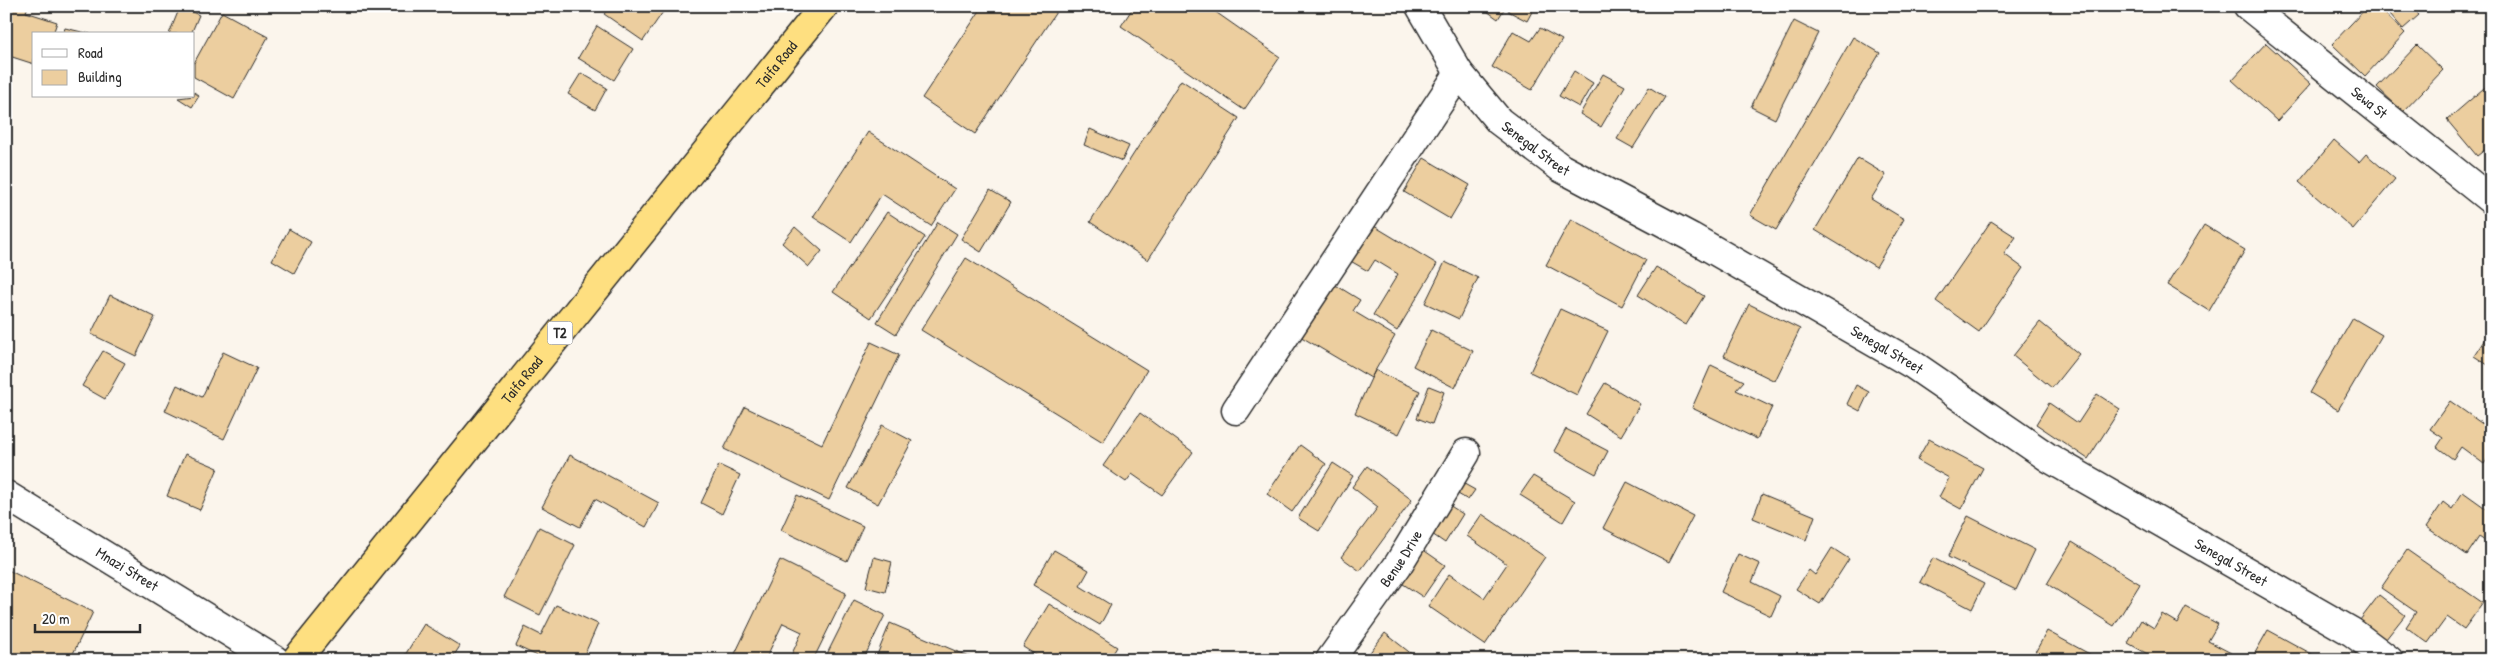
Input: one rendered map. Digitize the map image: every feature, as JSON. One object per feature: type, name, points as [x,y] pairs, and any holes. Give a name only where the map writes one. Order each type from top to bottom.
[{"type":"highway","name":"Taifa Road","points":[[296,660],[824,6]]},
{"type":"street","name":"Senegal Street","points":[[1420,6],[1460,73],[1499,121],[1561,168],[1691,238],[1912,364],[2048,458],[2352,632],[2389,660]]},
{"type":"street","name":"Sewa St","points":[[2248,6],[2491,200]]},
{"type":"street","points":[[1236,410],[1460,73]]},
{"type":"street","name":"Benue Drive","points":[[1330,660],[1398,565],[1466,453]]},
{"type":"street","name":"Mnazi Street","points":[[6,495],[275,660]]},
{"type":"building","points":[[6,6],[28,6],[26,12],[57,22],[54,32],[32,32],[32,63],[6,55]]},
{"type":"building","points":[[610,6],[667,6],[643,41],[604,14]]},
{"type":"building","points":[[983,6],[1060,6],[975,134],[922,98]]},
{"type":"building","points":[[1134,6],[1207,6],[1280,57],[1244,110],[1121,26]]},
{"type":"building","points":[[1480,6],[1506,6],[1498,19]]},
{"type":"building","points":[[1511,6],[1535,6],[1527,21],[1508,11]]},
{"type":"building","points":[[2368,6],[2377,6],[2405,33],[2365,76],[2332,44]]},
{"type":"building","points":[[2399,6],[2411,6],[2419,15],[2403,29],[2390,14]]},
{"type":"building","points":[[180,7],[199,15],[192,32],[170,32]]},
{"type":"building","points":[[222,12],[268,37],[234,99],[195,78],[195,61]]},
{"type":"building","points":[[1794,21],[1818,33],[1775,119],[1751,107]]},
{"type":"building","points":[[597,26],[633,49],[614,80],[578,58]]},
{"type":"building","points":[[65,28],[82,32],[64,32]]},
{"type":"building","points":[[1540,28],[1562,40],[1532,90],[1492,67],[1513,31],[1531,41]]},
{"type":"building","points":[[1853,37],[1880,53],[1776,230],[1750,215]]},
{"type":"building","points":[[2266,43],[2311,84],[2277,121],[2232,80]]},
{"type":"building","points":[[2417,45],[2443,70],[2403,112],[2377,87]]},
{"type":"building","points":[[1574,71],[1593,83],[1579,107],[1559,96]]},
{"type":"building","points":[[581,73],[607,88],[595,110],[568,94]]},
{"type":"building","points":[[1603,74],[1625,86],[1601,127],[1580,114]]},
{"type":"building","points":[[1181,80],[1239,118],[1148,260],[1090,222]]},
{"type":"building","points":[[2491,82],[2491,145],[2477,156],[2447,120]]},
{"type":"building","points":[[1649,87],[1665,97],[1633,148],[1617,139]]},
{"type":"building","points":[[195,93],[199,96],[192,107],[178,98],[195,98]]},
{"type":"building","points":[[1090,129],[1129,146],[1122,161],[1084,145]]},
{"type":"building","points":[[868,132],[955,189],[931,226],[882,194],[851,242],[813,217]]},
{"type":"building","points":[[2334,140],[2359,162],[2366,154],[2395,179],[2353,229],[2299,182]]},
{"type":"building","points":[[1424,158],[1470,185],[1450,219],[1404,192]]},
{"type":"building","points":[[1858,158],[1886,175],[1871,199],[1904,219],[1876,267],[1815,230]]},
{"type":"building","points":[[990,190],[1011,202],[981,252],[961,239]]},
{"type":"building","points":[[887,212],[925,237],[871,318],[833,292]]},
{"type":"building","points":[[1571,219],[1646,260],[1622,306],[1546,265]]},
{"type":"building","points":[[1991,221],[2016,237],[2004,254],[2023,268],[1979,332],[1936,301]]},
{"type":"building","points":[[938,222],[957,234],[896,334],[877,322]]},
{"type":"building","points":[[1369,223],[1437,264],[1397,331],[1373,315],[1398,274],[1375,260],[1368,271],[1347,259]]},
{"type":"building","points":[[2204,225],[2245,250],[2209,311],[2167,285]]},
{"type":"building","points":[[795,227],[822,251],[809,267],[782,243]]},
{"type":"building","points":[[289,229],[311,242],[294,273],[272,260]]},
{"type":"building","points":[[966,258],[1147,370],[1103,442],[921,330]]},
{"type":"building","points":[[1445,262],[1478,278],[1459,319],[1425,303]]},
{"type":"building","points":[[1656,267],[1704,296],[1686,325],[1638,295]]},
{"type":"building","points":[[1329,281],[1360,300],[1353,311],[1395,336],[1371,378],[1298,335]]},
{"type":"building","points":[[110,295],[155,317],[136,356],[91,334]]},
{"type":"building","points":[[1749,304],[1800,329],[1775,381],[1724,356]]},
{"type":"building","points":[[1560,309],[1608,331],[1577,395],[1530,372]]},
{"type":"building","points":[[2353,318],[2382,335],[2338,410],[2310,393]]},
{"type":"building","points":[[2040,322],[2079,354],[2052,388],[2013,356]]},
{"type":"building","points":[[1431,330],[1473,351],[1455,388],[1413,366]]},
{"type":"building","points":[[2487,336],[2491,339],[2491,367],[2474,356]]},
{"type":"building","points":[[871,342],[899,355],[829,500],[724,449],[745,407],[822,444]]},
{"type":"building","points":[[103,351],[125,363],[105,399],[82,386]]},
{"type":"building","points":[[223,352],[257,368],[224,439],[165,411],[177,385],[202,397]]},
{"type":"building","points":[[1711,365],[1744,381],[1736,390],[1772,407],[1757,439],[1692,408]]},
{"type":"building","points":[[1375,370],[1420,391],[1399,434],[1355,413]]},
{"type":"building","points":[[1605,383],[1640,404],[1621,436],[1586,414]]},
{"type":"building","points":[[1856,385],[1869,392],[1860,411],[1847,404]]},
{"type":"building","points":[[1429,386],[1444,392],[1432,424],[1417,418]]},
{"type":"building","points":[[2097,394],[2120,409],[2088,459],[2036,424],[2049,403],[2078,423]]},
{"type":"building","points":[[2450,401],[2491,430],[2491,454],[2484,464],[2461,447],[2453,459],[2437,447],[2443,438],[2430,429]]},
{"type":"building","points":[[1140,413],[1193,452],[1162,495],[1132,474],[1126,482],[1103,466]]},
{"type":"building","points":[[882,425],[912,441],[878,504],[848,488]]},
{"type":"building","points":[[1566,429],[1608,451],[1596,474],[1554,451]]},
{"type":"building","points":[[1929,439],[1983,468],[1961,509],[1939,497],[1949,478],[1917,460]]},
{"type":"building","points":[[1300,445],[1326,464],[1292,512],[1267,494]]},
{"type":"building","points":[[185,454],[218,468],[200,510],[167,496]]},
{"type":"building","points":[[570,455],[659,503],[646,527],[595,499],[580,527],[542,507]]},
{"type":"building","points":[[1333,463],[1353,476],[1319,531],[1298,518]]},
{"type":"building","points":[[719,465],[740,475],[722,514],[701,503]]},
{"type":"building","points":[[1367,466],[1412,500],[1360,571],[1341,557],[1378,507],[1352,487]]},
{"type":"building","points":[[1533,476],[1575,501],[1563,522],[1520,495]]},
{"type":"building","points":[[1459,481],[1475,490],[1468,500],[1453,491]]},
{"type":"building","points":[[1627,482],[1693,516],[1669,562],[1603,528]]},
{"type":"building","points":[[2463,492],[2491,512],[2491,545],[2479,537],[2467,555],[2426,527],[2443,502],[2452,509]]},
{"type":"building","points":[[1762,494],[1815,516],[1806,540],[1753,518]]},
{"type":"building","points":[[797,495],[863,526],[847,561],[781,530]]},
{"type":"building","points":[[1449,505],[1463,514],[1445,543],[1432,534]]},
{"type":"building","points":[[1482,514],[1545,557],[1485,645],[1428,606],[1449,574],[1484,598],[1507,564],[1467,536]]},
{"type":"building","points":[[1968,516],[2035,550],[2016,590],[1948,557]]},
{"type":"building","points":[[539,527],[575,545],[540,615],[504,597]]},
{"type":"building","points":[[2072,542],[2140,584],[2114,626],[2047,584]]},
{"type":"building","points":[[1832,548],[1849,559],[1820,604],[1796,589],[1809,570],[1815,575]]},
{"type":"building","points":[[1422,549],[1445,565],[1423,597],[1400,582]]},
{"type":"building","points":[[1054,550],[1089,570],[1080,586],[1111,605],[1100,625],[1033,585]]},
{"type":"building","points":[[2407,550],[2483,603],[2464,629],[2447,617],[2428,643],[2406,627],[2416,612],[2381,588]]},
{"type":"building","points":[[1738,554],[1760,564],[1752,582],[1780,596],[1771,616],[1721,592]]},
{"type":"building","points":[[874,557],[892,562],[885,592],[866,587]]},
{"type":"building","points":[[1933,558],[1984,584],[1972,609],[1920,582]]},
{"type":"building","points":[[780,560],[846,593],[813,660],[789,660],[802,632],[783,623],[765,660],[732,660]]},
{"type":"building","points":[[6,569],[93,612],[70,660],[6,660]]},
{"type":"building","points":[[2379,595],[2405,615],[2382,644],[2357,624]]},
{"type":"building","points":[[854,600],[885,615],[863,660],[824,660]]},
{"type":"building","points":[[1049,604],[1117,647],[1109,660],[1044,660],[1023,647]]},
{"type":"building","points":[[556,605],[598,624],[582,660],[546,660],[516,646],[525,627],[541,635]]},
{"type":"building","points":[[2186,607],[2218,624],[2208,641],[2231,653],[2227,660],[2158,660],[2128,643],[2141,620],[2154,628],[2162,614],[2177,623]]},
{"type":"building","points":[[890,623],[972,658],[971,660],[875,660]]},
{"type":"building","points":[[424,624],[460,646],[451,660],[402,660]]},
{"type":"building","points":[[2268,630],[2321,659],[2251,660]]},
{"type":"building","points":[[2047,631],[2095,657],[2093,660],[2031,660]]},
{"type":"building","points":[[1385,633],[1418,659],[1364,660]]}]
